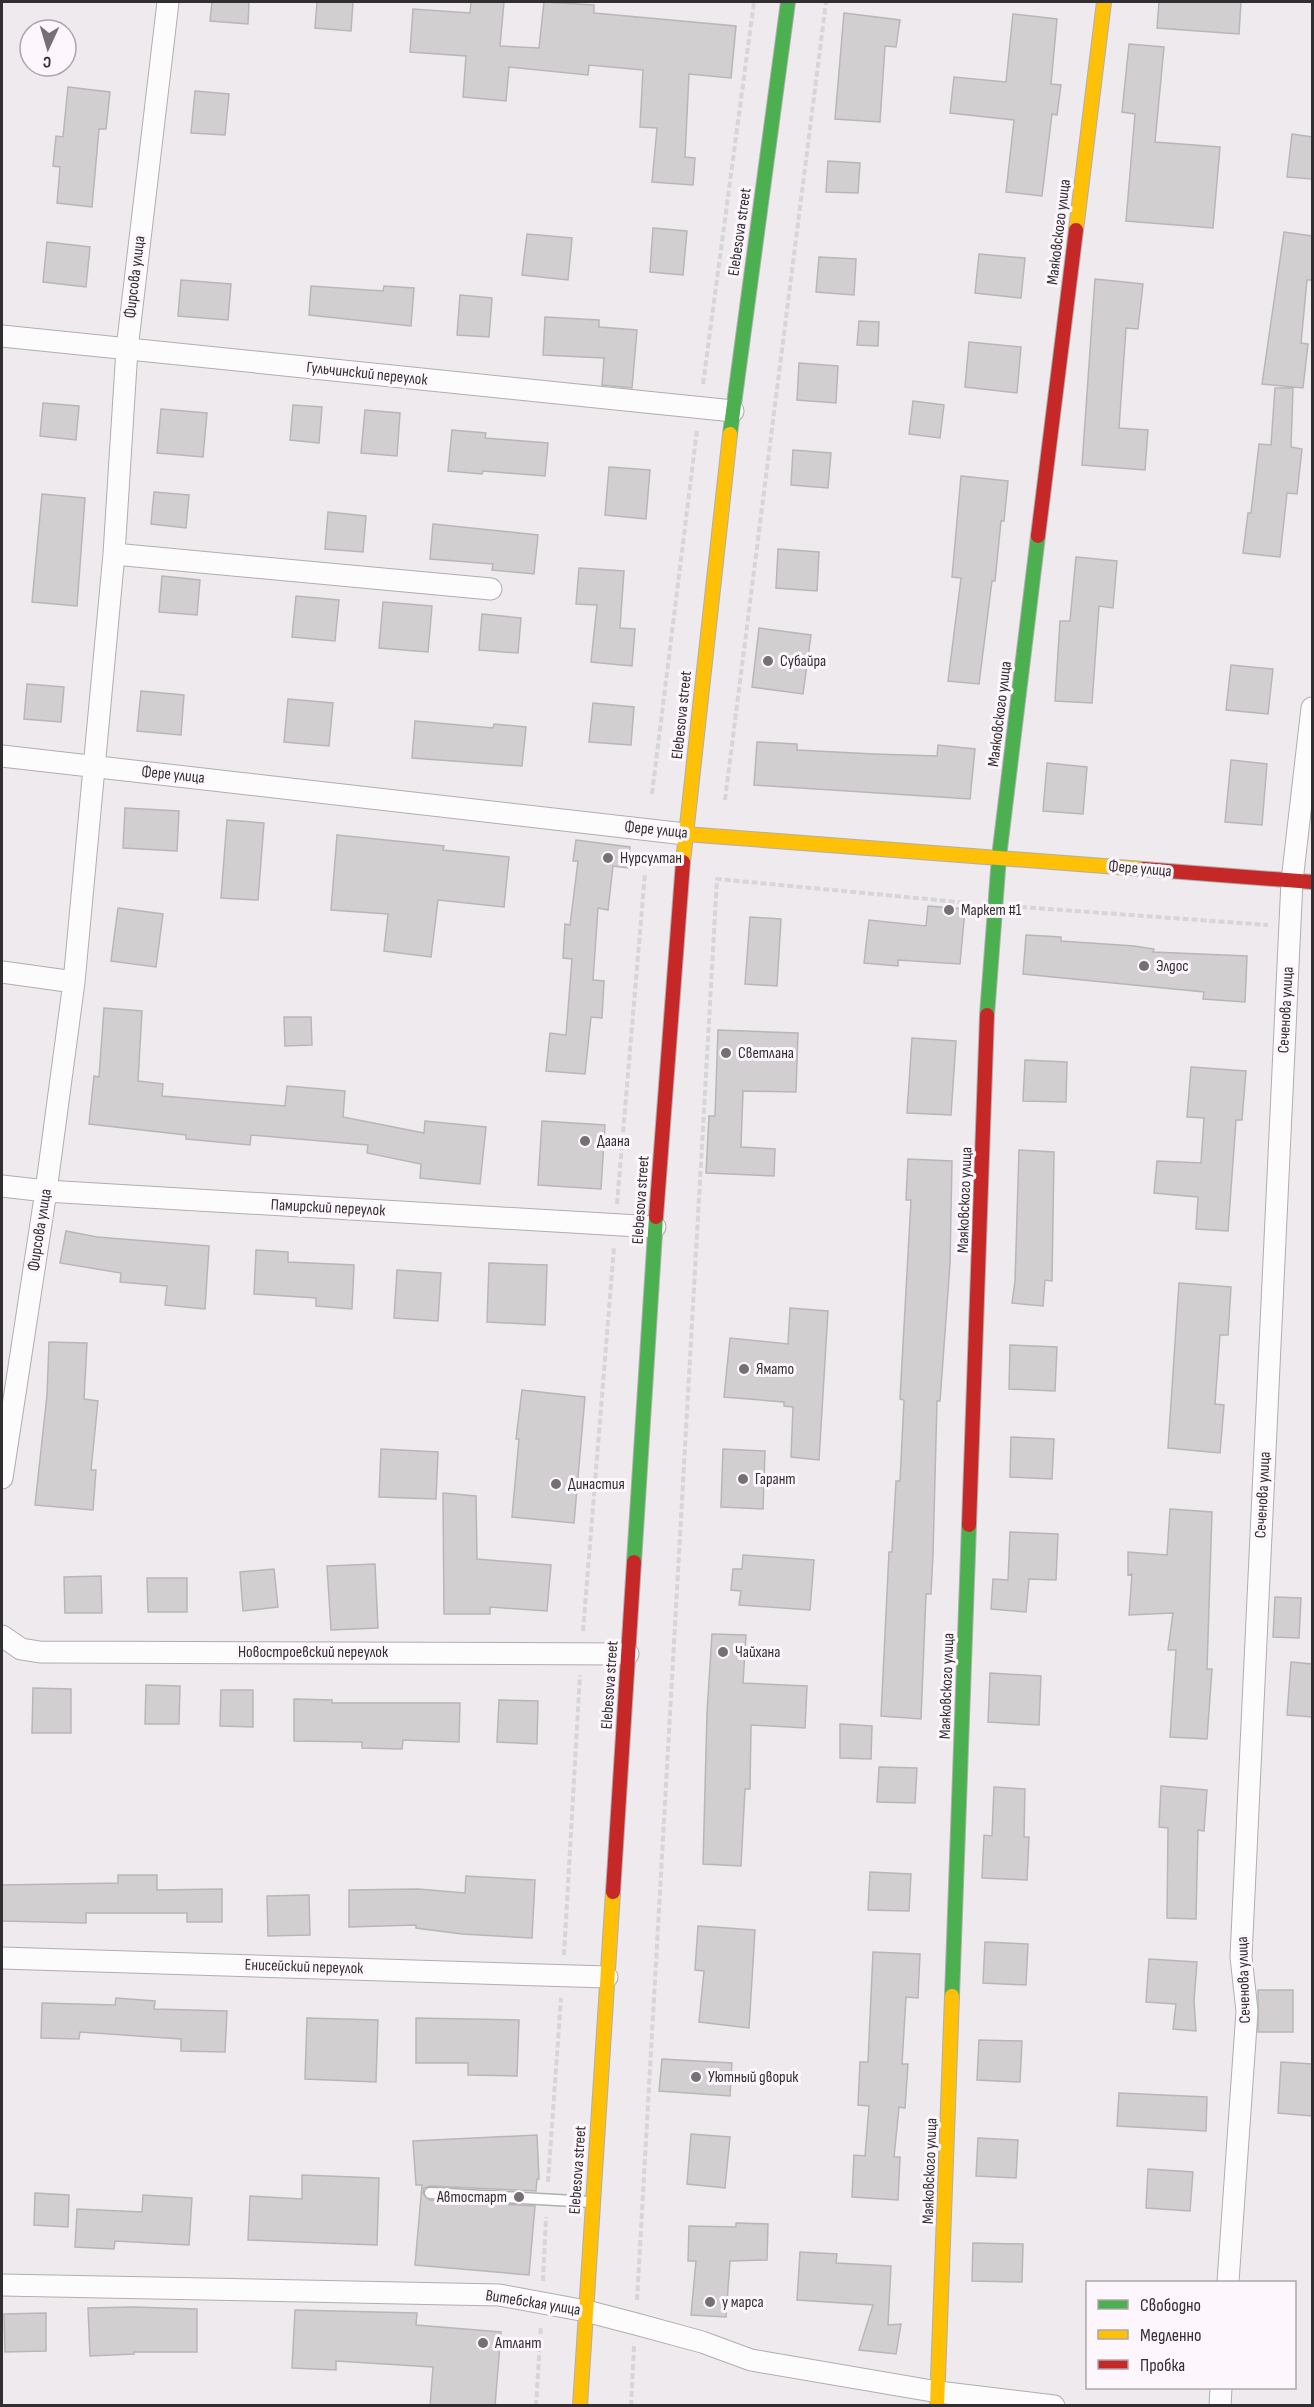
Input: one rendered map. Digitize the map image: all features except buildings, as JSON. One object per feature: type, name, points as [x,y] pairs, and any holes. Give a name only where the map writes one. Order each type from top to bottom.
[{"type":"street","name":"Фирсова улица","points":[[2,1478],[10,1378],[46,1191],[74,982],[96,766],[114,554],[127,349],[168,2]]},
{"type":"street","name":"Elebesova street","points":[[580,2406],[656,1227],[685,834],[733,411],[783,2]]},
{"type":"street","name":"Маяковского улица","points":[[938,2399],[988,999],[999,858],[1104,2]]},
{"type":"street","name":"Гульчинский переулок","points":[[2,336],[733,411]]},
{"type":"street","points":[[114,554],[491,589]]},
{"type":"street","name":"Сеченова улица","points":[[1228,2281],[1247,2011],[1241,1957],[1312,708]]},
{"type":"street","name":"Фере улица","points":[[2,756],[685,834],[1302,881]]},
{"type":"street","points":[[2,972],[74,982]]},
{"type":"street","name":"Памирский переулок","points":[[2,1186],[46,1191],[656,1227]]},
{"type":"street","name":"Новостроевский переулок","points":[[2,1636],[21,1649],[40,1652],[628,1654]]},
{"type":"street","name":"Енисейский переулок","points":[[2,1958],[607,1977]]},
{"type":"street","name":"Витебская улица","points":[[2,2285],[500,2295],[586,2311],[702,2342],[751,2360],[938,2399],[1054,2406]]},
{"type":"street","points":[[1220,2406],[1221,2389]]},
{"type":"lane","points":[[430,2193],[593,2202]]},
{"type":"path","points":[[725,800],[826,2]]},
{"type":"path","points":[[631,2406],[717,879]]},
{"type":"traffic: fast","points":[[730,434],[788,2]]},
{"type":"traffic: fast","points":[[987,1015],[999,857],[1038,536]]},
{"type":"traffic: fast","points":[[634,1562],[656,1217]]},
{"type":"traffic: fast","points":[[952,1996],[969,1525]]},
{"type":"traffic: slow","points":[[1076,230],[1104,2]]},
{"type":"traffic: slow","points":[[683,862],[730,434]]},
{"type":"traffic: slow","points":[[685,834],[1143,869]]},
{"type":"traffic: slow","points":[[580,2406],[613,1892]]},
{"type":"traffic: slow","points":[[937,2406],[952,1996]]},
{"type":"traffic: jam","points":[[1038,536],[1076,230]]},
{"type":"traffic: jam","points":[[656,1217],[683,862]]},
{"type":"traffic: jam","points":[[1143,869],[1312,882]]},
{"type":"traffic: jam","points":[[969,1525],[987,1015]]},
{"type":"traffic: jam","points":[[613,1892],[634,1562]]},
{"type":"place","name":"Субайра","points":[[768,661]]},
{"type":"place","name":"Нурсултан","points":[[608,858]]},
{"type":"place","name":"Маркет #1","points":[[949,910]]},
{"type":"place","name":"Элдос","points":[[1144,966]]},
{"type":"place","name":"Светлана","points":[[726,1053]]},
{"type":"place","name":"Даана","points":[[585,1141]]},
{"type":"place","name":"Ямато","points":[[744,1369]]},
{"type":"place","name":"Гарант","points":[[743,1479]]},
{"type":"place","name":"Династия","points":[[556,1484]]},
{"type":"place","name":"Чайхана","points":[[723,1652]]},
{"type":"place","name":"Уютный дворик","points":[[696,2077]]},
{"type":"place","name":"Автостарт","points":[[519,2197]]},
{"type":"place","name":"у марса","points":[[710,2302]]},
{"type":"place","name":"Атлант","points":[[483,2343]]}]
